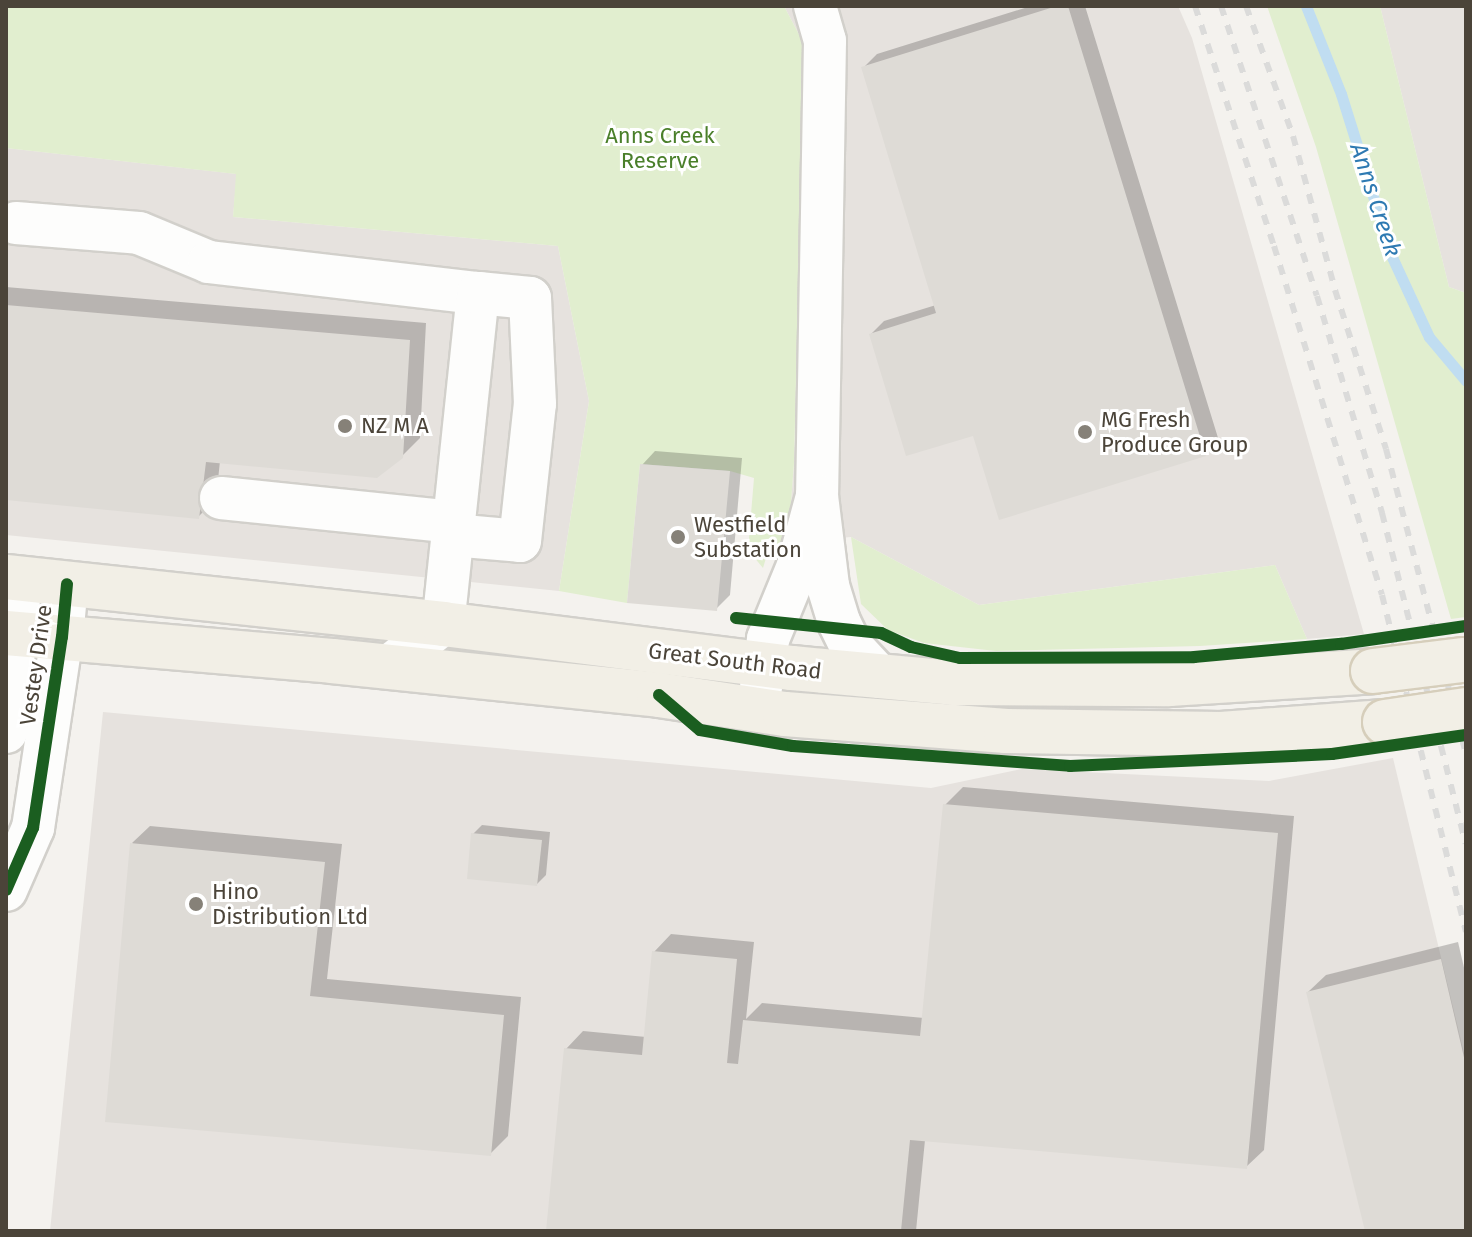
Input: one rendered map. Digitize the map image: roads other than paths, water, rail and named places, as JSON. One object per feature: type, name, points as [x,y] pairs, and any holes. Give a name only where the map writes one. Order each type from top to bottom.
[{"type":"main road","name":"Great South Road","points":[[13,578],[443,624],[880,677],[1043,686],[1270,680],[1464,660]]},
{"type":"main road","name":"Great South Road","points":[[11,634],[388,667],[659,695],[758,710],[1006,731],[1221,734],[1385,722],[1466,710]]},
{"type":"street","points":[[847,6],[820,24],[817,496],[828,586],[839,622],[850,645],[880,677]]},
{"type":"street","points":[[16,223],[139,233],[209,262],[530,298],[534,419],[520,541],[221,498]]},
{"type":"street","points":[[388,667],[443,624],[478,293]]},
{"type":"street","points":[[758,710],[768,639],[798,566],[817,496]]},
{"type":"street","name":"Vestey Drive","points":[[6,732],[13,578]]},
{"type":"street","name":"Vestey Drive","points":[[6,890],[33,828],[67,584]]},
{"type":"waterway","name":"Anns Creek","points":[[1306,6],[1341,94],[1392,257],[1429,337],[1466,381]]},
{"type":"railway","points":[[1195,6],[1274,246],[1382,595],[1466,932]]},
{"type":"railway","points":[[1221,6],[1317,296],[1382,513],[1466,844]]},
{"type":"railway","points":[[1246,6],[1293,136],[1335,290],[1386,449],[1466,754]]},
{"type":"place","name":"NZ M A","points":[[345,426]]},
{"type":"place","name":"MG Fresh Produce Group","points":[[1085,432]]},
{"type":"place","name":"Westfield Substation","points":[[678,537]]},
{"type":"place","name":"Hino Distribution Ltd","points":[[196,904]]},
{"type":"park label","name":"Anns Creek Reserve","points":[[660,148]]}]
